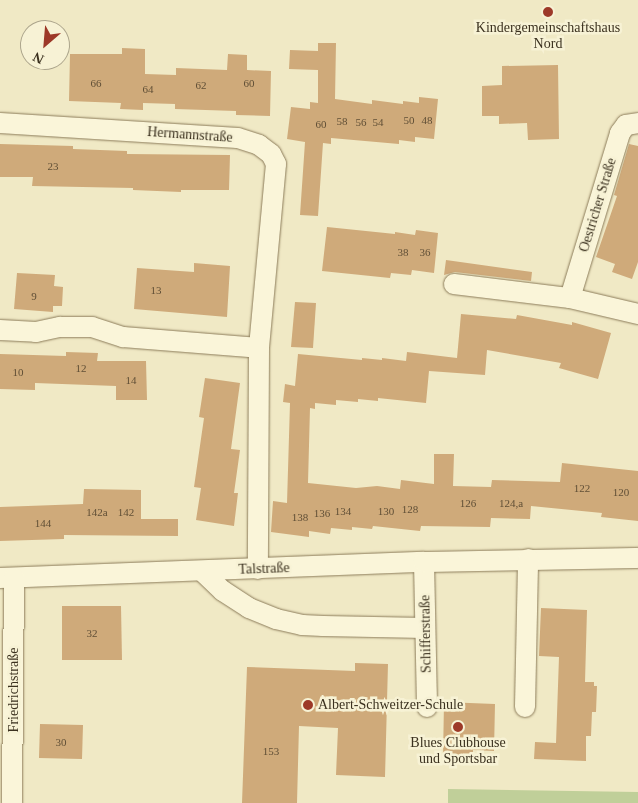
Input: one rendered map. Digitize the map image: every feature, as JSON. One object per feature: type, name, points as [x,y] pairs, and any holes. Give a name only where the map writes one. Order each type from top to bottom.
[{"type":"street","name":"Hermannstraße","points":[[0,123],[238,138],[259,145],[271,154],[276,164],[258,348],[258,569]]},
{"type":"street","name":"Oestricher Straße","points":[[570,298],[620,132],[626,125],[638,123]]},
{"type":"street","points":[[454,284],[570,298],[638,314]]},
{"type":"street","points":[[0,330],[36,332],[60,327],[92,327],[123,337],[258,348]]},
{"type":"street","name":"Talstraße","points":[[7,578],[424,562],[638,558]]},
{"type":"street","points":[[525,707],[528,559]]},
{"type":"street","name":"Schifferstraße","points":[[424,562],[427,707]]},
{"type":"street","points":[[202,571],[223,591],[249,608],[276,619],[302,625],[426,628]]},
{"type":"street","name":"Friedrichstraße","points":[[7,578],[7,766],[12,803]]},
{"type":"green space","points":[[448,789],[638,792],[638,803],[448,803]]},
{"type":"building","points":[[318,43],[336,43],[335,99],[372,104],[372,100],[403,104],[403,101],[419,103],[419,97],[438,99],[434,139],[415,137],[415,142],[399,140],[399,144],[331,138],[331,144],[323,143],[318,216],[300,215],[305,142],[287,139],[291,107],[310,109],[310,102],[318,103],[318,70],[289,69],[290,50],[318,51]]},
{"type":"building","points":[[122,48],[145,49],[145,74],[176,75],[176,68],[227,70],[228,54],[247,55],[247,70],[271,71],[270,116],[236,115],[236,111],[175,109],[175,104],[143,103],[143,110],[120,109],[121,103],[69,101],[70,54],[122,54]]},
{"type":"building","points":[[558,65],[559,139],[528,140],[527,123],[499,124],[499,116],[482,116],[482,86],[502,85],[502,66]]},
{"type":"building","points":[[0,144],[73,146],[73,149],[127,151],[127,154],[230,155],[229,190],[181,190],[181,192],[133,190],[133,188],[32,186],[33,177],[0,177]]},
{"type":"building","points":[[629,144],[638,146],[638,262],[632,279],[612,272],[615,264],[596,257],[617,196],[614,195]]},
{"type":"building","points":[[327,227],[395,234],[395,232],[415,235],[416,230],[438,233],[434,273],[412,270],[411,275],[391,273],[390,278],[322,271]]},
{"type":"building","points":[[446,260],[532,272],[531,281],[455,272],[444,275]]},
{"type":"building","points":[[194,263],[230,266],[227,317],[134,309],[137,268],[194,272]]},
{"type":"building","points":[[17,273],[55,275],[54,286],[63,287],[62,306],[53,306],[53,312],[14,309]]},
{"type":"building","points":[[295,302],[316,303],[313,348],[291,347]]},
{"type":"building","points":[[461,314],[516,319],[517,315],[572,325],[572,322],[611,333],[598,379],[559,368],[561,363],[487,350],[485,375],[429,371],[426,403],[378,398],[378,401],[358,399],[358,402],[336,400],[336,405],[315,403],[315,409],[310,408],[308,483],[356,488],[377,486],[400,489],[401,480],[434,484],[434,454],[454,454],[453,486],[491,487],[492,480],[560,482],[562,463],[638,471],[638,521],[601,517],[602,513],[531,506],[530,519],[491,518],[490,527],[421,526],[420,531],[373,526],[372,529],[352,527],[352,530],[331,528],[330,534],[309,531],[309,537],[271,532],[273,501],[287,503],[290,403],[283,402],[285,384],[295,386],[298,354],[362,360],[362,358],[382,360],[382,358],[406,361],[407,352],[457,358]]},
{"type":"building","points":[[66,352],[98,353],[97,361],[146,361],[147,400],[116,400],[116,386],[35,383],[35,390],[0,389],[0,354],[66,356]]},
{"type":"building","points":[[205,378],[240,383],[231,449],[240,450],[234,493],[238,493],[234,526],[196,520],[201,488],[194,487],[204,418],[199,417]]},
{"type":"building","points":[[84,489],[141,490],[141,519],[178,519],[178,536],[64,535],[64,539],[0,541],[0,507],[83,504]]},
{"type":"building","points":[[62,606],[121,606],[122,660],[62,660]]},
{"type":"building","points":[[541,608],[587,610],[585,682],[594,682],[594,686],[597,686],[596,712],[592,712],[591,736],[586,736],[586,761],[534,759],[535,742],[556,743],[559,657],[539,656]]},
{"type":"building","points":[[355,663],[388,664],[385,777],[336,775],[338,728],[299,726],[297,803],[242,803],[247,667],[355,671]]},
{"type":"building","points":[[444,702],[495,704],[494,751],[473,750],[473,758],[443,757]]},
{"type":"building","points":[[40,724],[83,725],[82,759],[39,758]]},
{"type":"place","name":"Kindergemeinschaftshaus Nord","points":[[548,12]]},
{"type":"place","name":"Albert-Schweitzer-Schule","points":[[308,705]]},
{"type":"place","name":"Blues Clubhouse und Sportsbar","points":[[458,727]]}]
